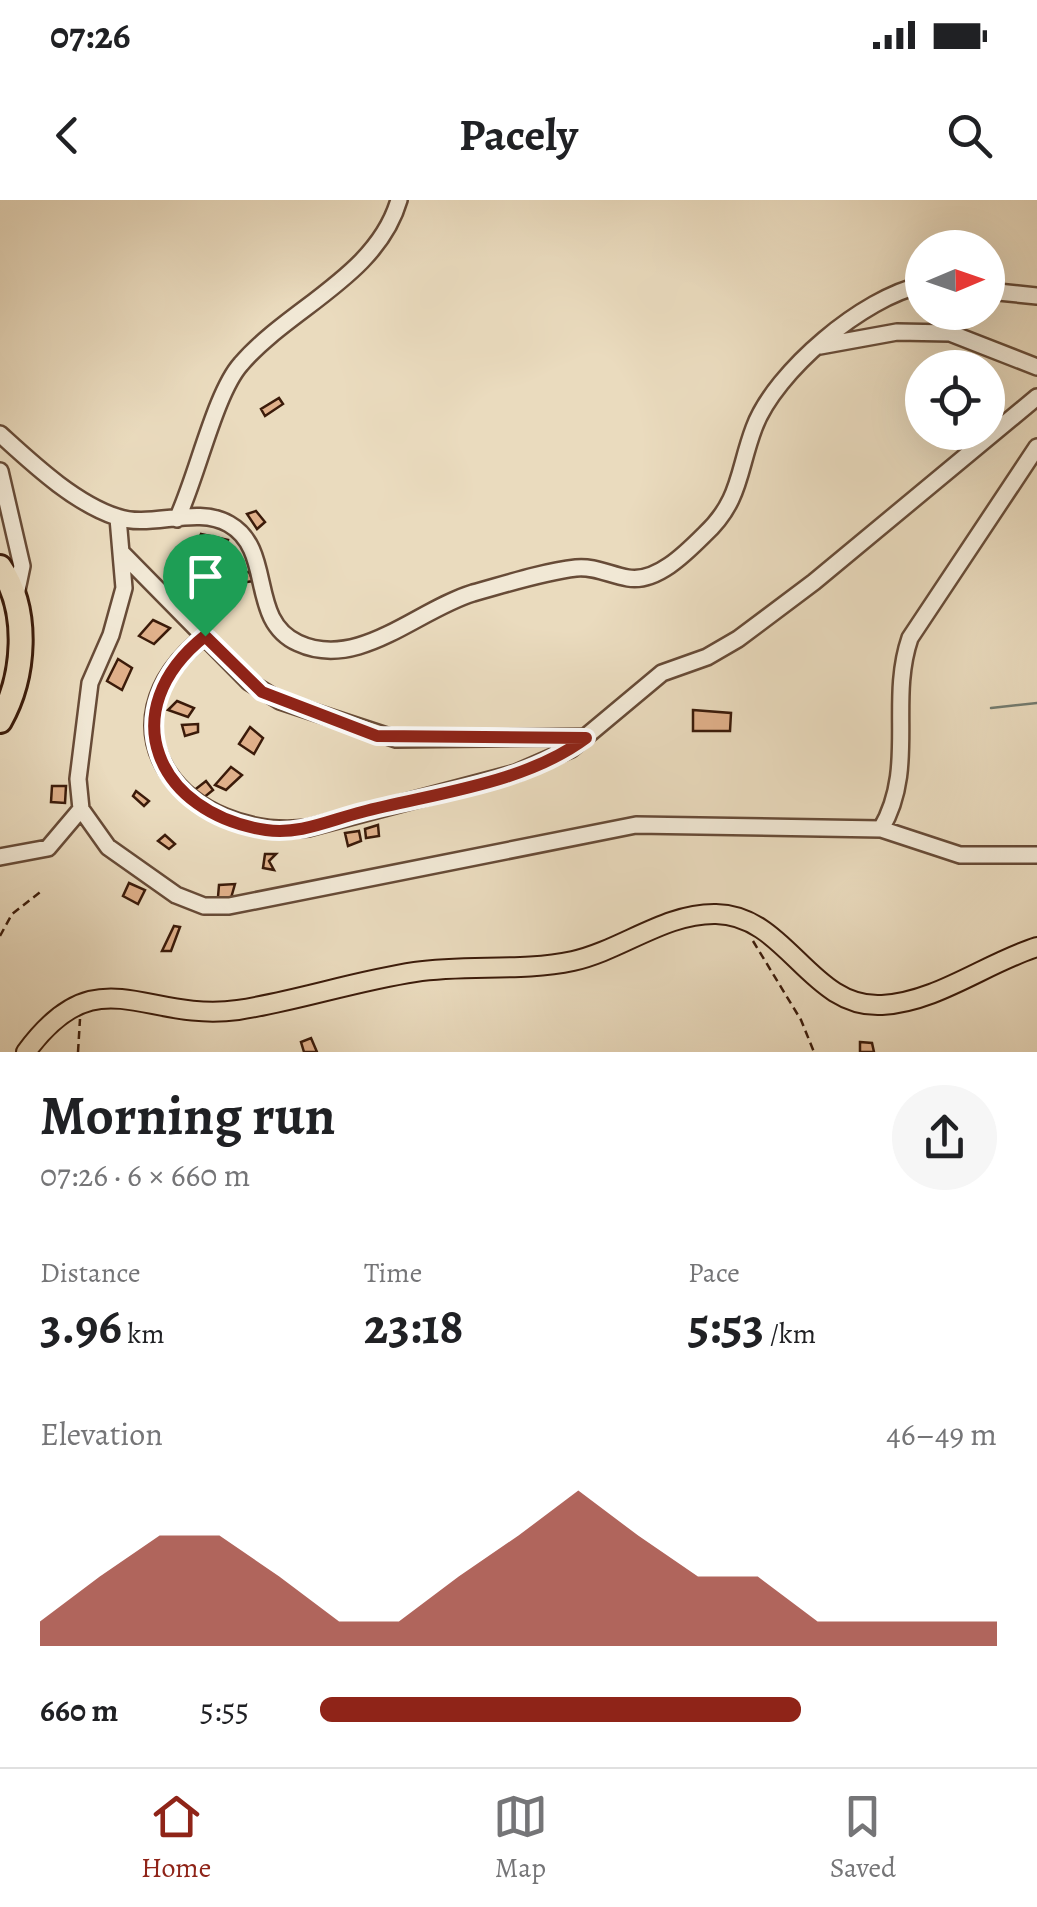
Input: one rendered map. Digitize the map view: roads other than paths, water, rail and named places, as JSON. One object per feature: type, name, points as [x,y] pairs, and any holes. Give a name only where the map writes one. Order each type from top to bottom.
[{"type":"highway","points":[[0,567],[15,598],[19,665],[0,722]]},
{"type":"main road","points":[[26,1052],[56,1015],[81,1001],[124,999],[200,1012],[236,1010],[417,972],[563,963],[695,915],[734,916],[763,928],[823,984],[857,1004],[902,1003],[1037,946]]},
{"type":"street","points":[[177,519],[196,480],[222,396],[238,366],[354,267],[378,239],[399,200]]},
{"type":"street","points":[[0,434],[77,495],[118,518],[216,519],[238,531],[252,549],[266,609],[276,626],[294,642],[324,650],[364,646],[443,604],[561,571],[579,568],[646,578],[676,559],[724,514],[742,479],[760,414],[820,346],[860,312],[905,290]]},
{"type":"street","points":[[1005,293],[1037,296]]},
{"type":"street","points":[[820,346],[897,332],[950,333],[1037,367]]},
{"type":"street","points":[[205,636],[170,668],[153,720],[154,747],[186,792],[240,824],[265,830],[308,828],[516,773],[586,738],[662,673],[707,657],[738,638],[814,582],[1037,396]]},
{"type":"street","points":[[881,829],[901,780],[902,668],[910,638],[1037,446]]},
{"type":"street","points":[[0,471],[22,566],[15,598]]},
{"type":"street","points":[[118,518],[123,554],[120,606],[90,683],[78,779],[82,809],[114,852],[176,895],[216,907],[636,825],[881,829],[960,855],[1037,855]]},
{"type":"street","points":[[123,554],[262,692],[377,736],[586,738]]},
{"type":"street","points":[[0,857],[48,848],[82,809]]},
{"type":"waterway","points":[[991,708],[1037,703]]}]
